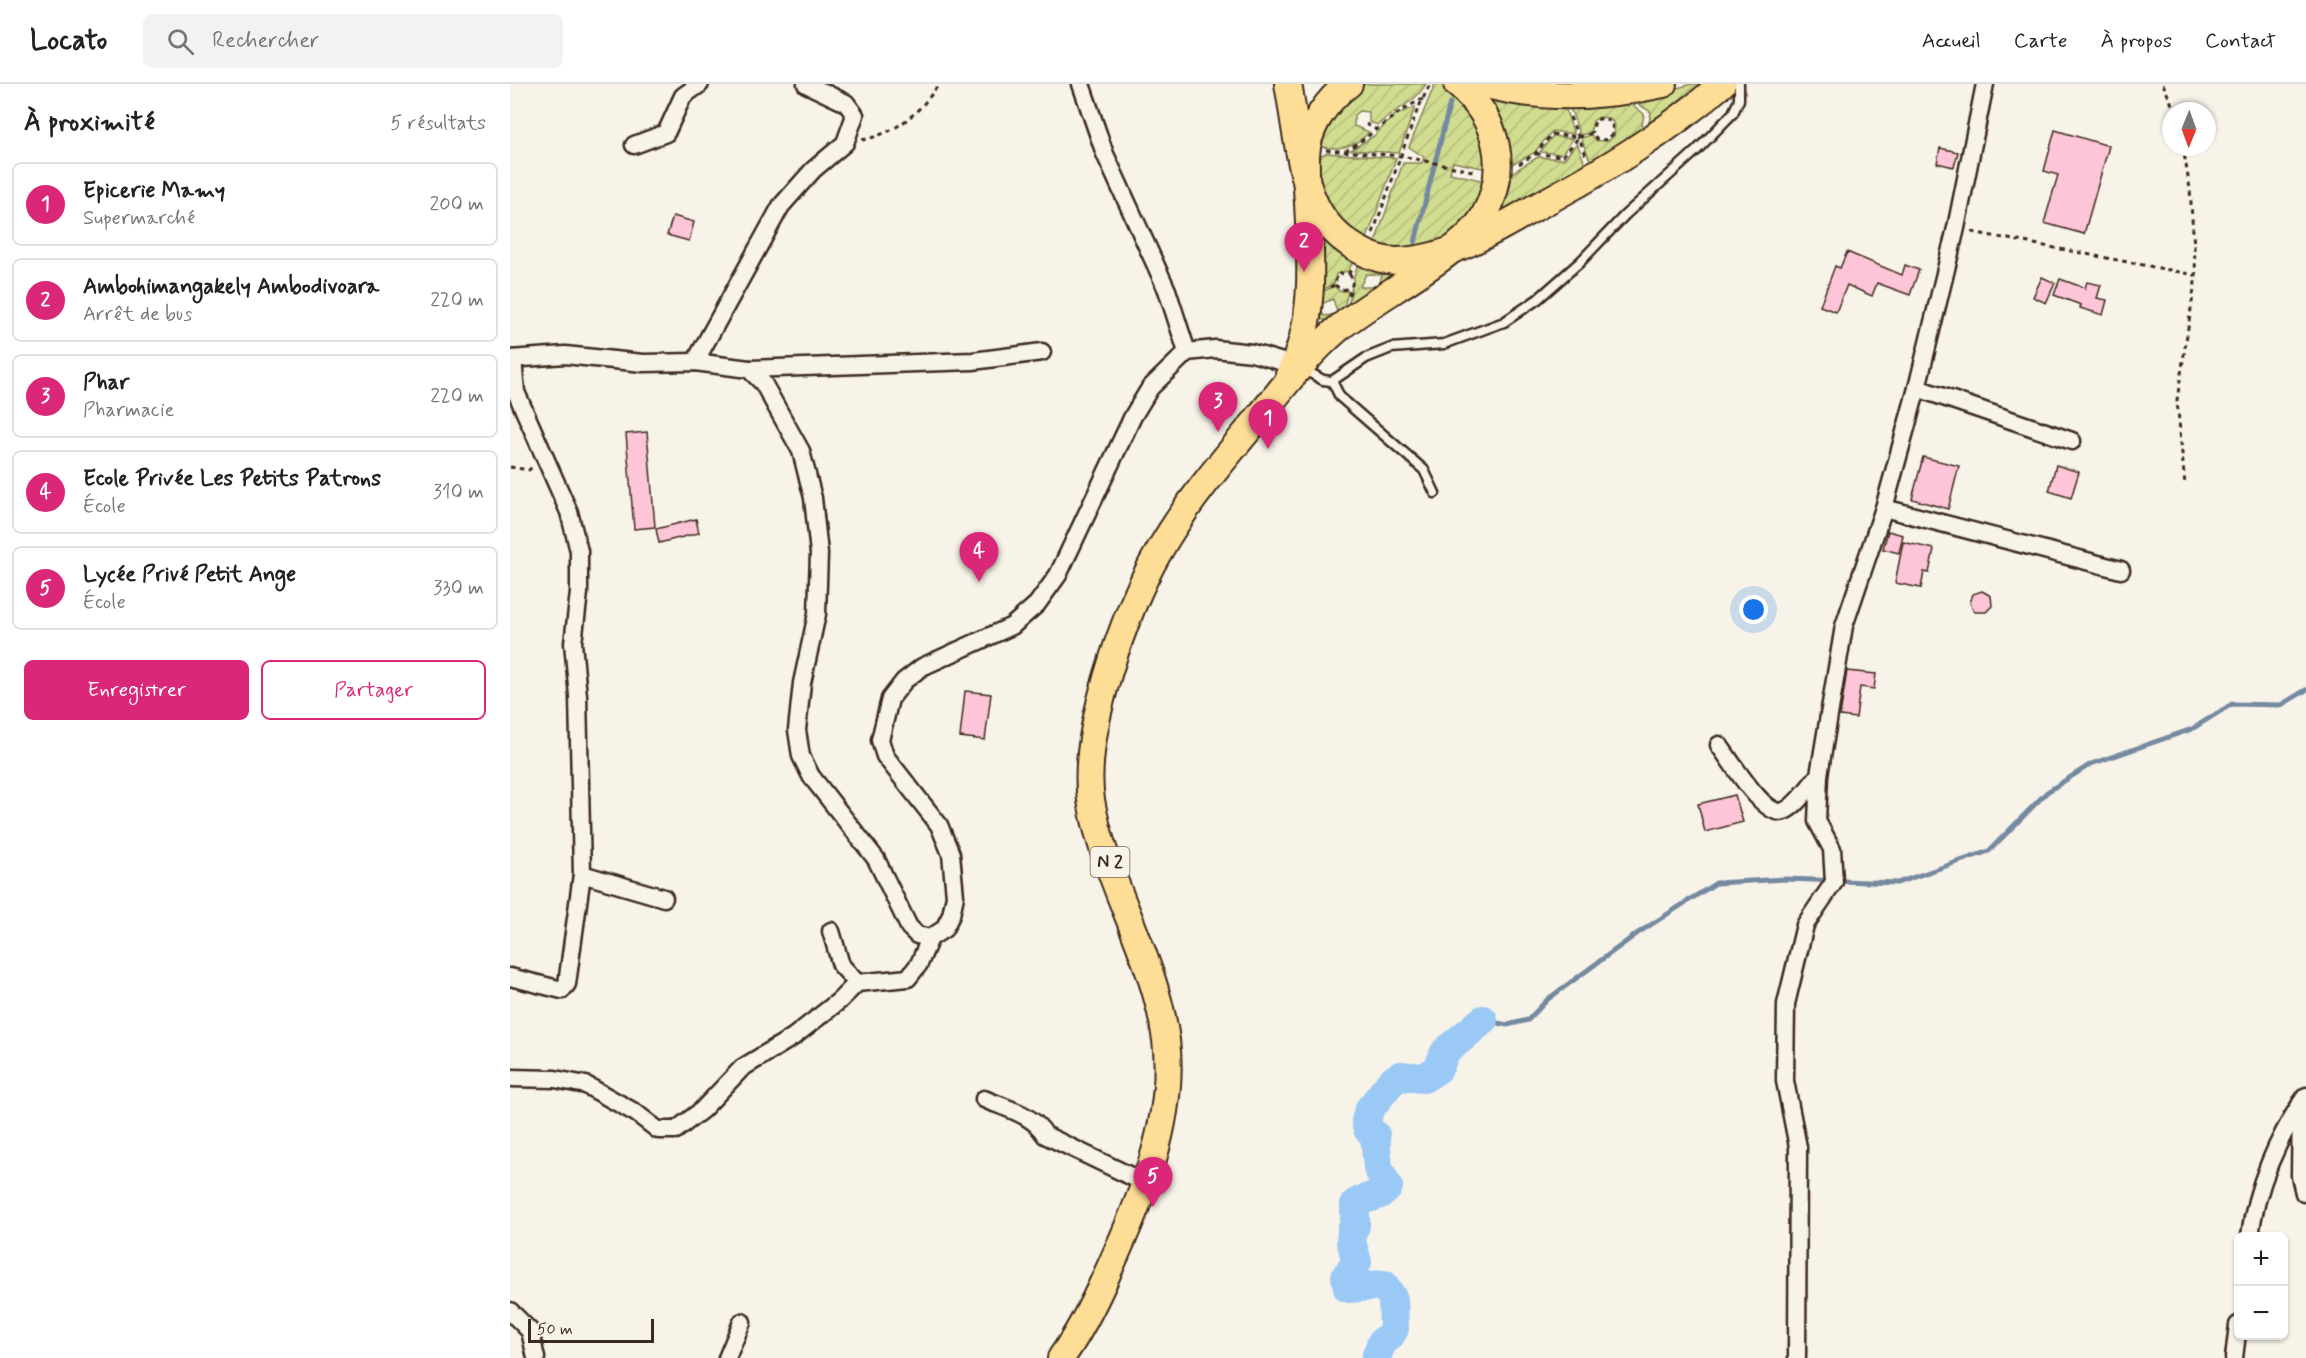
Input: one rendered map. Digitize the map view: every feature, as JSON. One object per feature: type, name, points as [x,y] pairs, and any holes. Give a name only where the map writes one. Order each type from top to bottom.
[{"type":"main road","points":[[1288,84],[1307,182],[1319,213],[1328,225],[1365,254],[1395,261],[1416,259],[1452,250],[1481,221],[1492,200],[1498,176],[1499,155],[1492,126],[1473,97],[1457,84]]},
{"type":"main road","points":[[1297,365],[1311,274],[1306,147],[1318,119],[1335,94],[1349,84]]},
{"type":"main road","points":[[1484,84],[1540,95],[1631,91],[1663,84]]},
{"type":"main road","points":[[1297,365],[1339,328],[1386,292],[1452,250],[1498,229],[1641,148],[1722,84]]},
{"type":"main road","name":"N 2","points":[[1061,1358],[1079,1331],[1099,1290],[1145,1183],[1162,1123],[1168,1085],[1166,1040],[1153,983],[1104,847],[1091,800],[1091,756],[1098,713],[1130,613],[1157,555],[1192,498],[1281,390],[1297,365]]},
{"type":"street","points":[[634,145],[666,133],[683,96],[700,84]]},
{"type":"street","points":[[695,362],[781,206],[813,170],[846,143],[855,115],[846,103],[806,84]]},
{"type":"street","points":[[1082,84],[1105,154],[1167,290],[1187,352]]},
{"type":"street","points":[[1797,1358],[1798,1147],[1785,1081],[1786,1004],[1805,925],[1833,882],[1832,849],[1817,821],[1819,775],[1844,626],[1884,508],[1917,388],[1956,228],[1984,84]]},
{"type":"street","points":[[510,1078],[555,1079],[586,1085],[636,1113],[658,1130],[676,1130],[702,1110],[742,1068],[792,1037],[839,1001],[857,983],[908,978],[919,964],[930,938],[944,929],[951,915],[955,897],[951,854],[939,825],[885,756],[880,740],[890,699],[904,681],[921,667],[1012,626],[1037,604],[1058,575],[1133,416],[1150,388],[1187,352],[1215,349],[1252,353],[1297,365]]},
{"type":"street","points":[[510,977],[562,990],[567,984],[582,874],[578,696],[573,643],[579,593],[579,551],[569,512],[516,392],[511,359],[566,355],[643,363],[695,362],[749,369],[973,361],[1042,352]]},
{"type":"street","points":[[749,369],[763,383],[801,452],[813,498],[819,553],[817,614],[802,683],[797,730],[801,756],[811,776],[876,859],[909,927],[917,935],[930,938]]},
{"type":"street","points":[[1917,388],[2072,441]]},
{"type":"street","points":[[1884,508],[2121,570]]},
{"type":"street","points":[[1719,745],[1765,807],[1777,812],[1786,811],[1819,775]]},
{"type":"street","points":[[582,874],[664,898]]},
{"type":"street","points":[[831,931],[841,965],[857,983]]},
{"type":"street","points":[[984,1099],[1027,1116],[1039,1125],[1045,1134],[1145,1183]]},
{"type":"street","points":[[2304,1100],[2300,1176],[2304,1193],[2306,1193]]},
{"type":"street","points":[[2250,1232],[2253,1207],[2286,1125],[2304,1100]]},
{"type":"street","points":[[510,1311],[530,1331],[536,1358]]},
{"type":"street","points":[[727,1358],[742,1322]]},
{"type":"street","points":[[2234,1358],[2236,1340]]},
{"type":"lane","points":[[1297,365],[1323,380],[1332,381],[1366,358],[1391,348],[1443,344],[1472,336],[1504,322],[1538,298],[1580,262],[1733,113],[1739,100],[1739,84]]},
{"type":"lane","points":[[1332,381],[1340,397],[1424,470],[1435,493]]},
{"type":"path","points":[[846,143],[876,137],[906,122],[939,84]]},
{"type":"path","points":[[1335,285],[1337,274],[1349,273],[1358,257],[1365,254],[1430,84]]},
{"type":"path","points":[[2163,84],[2171,102]]},
{"type":"path","points":[[1561,95],[1594,176]]},
{"type":"path","points":[[1343,152],[1377,130],[1392,115],[1423,99]]},
{"type":"path","points":[[1604,118],[1612,123],[1613,134],[1606,140],[1597,139],[1592,133],[1595,120],[1604,118]]},
{"type":"path","points":[[1366,124],[1377,130]]},
{"type":"path","points":[[1498,176],[1535,154],[1552,134],[1579,137],[1592,133]]},
{"type":"path","points":[[1535,154],[1563,156],[1579,137]]},
{"type":"path","points":[[1327,151],[1402,156],[1454,167]]},
{"type":"path","points":[[2184,156],[2190,189],[2196,276],[2177,400],[2185,484]]},
{"type":"path","points":[[1956,228],[2196,276]]},
{"type":"path","points":[[1309,297],[1335,285]]},
{"type":"path","points":[[1335,285],[1342,290],[1350,288]]},
{"type":"green space","points":[[1366,84],[1426,84],[1416,97],[1378,125],[1369,122],[1369,112],[1359,111],[1354,115],[1354,126],[1369,132],[1358,141],[1339,148],[1318,146],[1319,131],[1361,86]]},
{"type":"green space","points":[[1435,84],[1448,86],[1475,113],[1492,170],[1453,162],[1450,173],[1489,182],[1479,203],[1465,223],[1437,245],[1414,251],[1373,248],[1403,163],[1422,163],[1424,157],[1409,147]]},
{"type":"green space","points":[[1692,84],[1707,84],[1648,129],[1651,112],[1632,100]]},
{"type":"green space","points":[[1480,91],[1564,105],[1574,134],[1552,131],[1534,153],[1508,166]]},
{"type":"green space","points":[[1628,101],[1644,114],[1640,136],[1592,165],[1581,138],[1591,135],[1597,141],[1609,140],[1614,136],[1615,125],[1609,118],[1599,117],[1593,121],[1590,133],[1580,135],[1569,105]]},
{"type":"green space","points":[[1415,107],[1399,153],[1351,150],[1374,136],[1395,115]]},
{"type":"green space","points":[[1553,136],[1573,139],[1562,154],[1540,152]]},
{"type":"green space","points":[[1577,143],[1587,169],[1493,219],[1508,175],[1538,157],[1564,159]]},
{"type":"green space","points":[[1326,153],[1396,158],[1365,244],[1322,204],[1315,158]]},
{"type":"green space","points":[[1321,229],[1356,257],[1348,271],[1336,274],[1334,284],[1317,292]]},
{"type":"green space","points":[[1360,259],[1410,269],[1378,286],[1382,275],[1366,274],[1360,287],[1377,287],[1347,313],[1353,278]]},
{"type":"green space","points":[[1334,286],[1340,291],[1348,291],[1342,317],[1337,312],[1333,299],[1319,305],[1324,316],[1337,314],[1334,324],[1314,316],[1316,295]]},
{"type":"building","points":[[2055,130],[2109,146],[2084,234],[2044,223],[2058,175],[2044,171]]},
{"type":"building","points":[[1940,148],[1958,152],[1954,167],[1937,163]]},
{"type":"building","points":[[673,216],[694,222],[689,241],[667,235]]},
{"type":"building","points":[[1847,252],[1902,275],[1905,265],[1919,270],[1910,295],[1877,283],[1872,296],[1847,285],[1836,312],[1820,306],[1835,266],[1840,268]]},
{"type":"building","points":[[2042,277],[2055,283],[2046,303],[2033,297]]},
{"type":"building","points":[[2060,279],[2085,288],[2087,282],[2101,285],[2097,298],[2107,300],[2103,315],[2080,308],[2081,305],[2054,295]]},
{"type":"building","points":[[647,432],[655,527],[634,529],[626,434]]},
{"type":"building","points":[[1923,457],[1959,466],[1948,509],[1912,499]]},
{"type":"building","points":[[2056,465],[2079,472],[2071,498],[2049,491]]},
{"type":"building","points":[[696,519],[699,533],[659,543],[656,529]]},
{"type":"building","points":[[1888,531],[1903,535],[1899,553],[1883,549]]},
{"type":"building","points":[[1903,542],[1934,549],[1929,573],[1924,572],[1921,588],[1895,583]]},
{"type":"building","points":[[1982,591],[1991,596],[1992,606],[1986,612],[1975,612],[1970,603],[1973,594]]},
{"type":"building","points":[[1847,671],[1876,674],[1874,689],[1860,687],[1856,718],[1840,716]]},
{"type":"building","points":[[965,691],[991,694],[985,740],[960,737]]},
{"type":"building","points":[[1735,795],[1743,822],[1705,832],[1698,804]]},
{"type":"waterway","points":[[1415,242],[1450,103]]},
{"type":"waterway","points":[[1483,1020],[1507,1025],[1528,1020],[1548,999],[1638,933],[1716,883],[1785,879],[1897,883],[1989,851],[2047,792],[2091,764],[2192,729],[2232,704],[2281,705],[2306,690]]},
{"type":"waterway","points":[[1376,1358],[1382,1342],[1394,1329],[1393,1299],[1384,1285],[1348,1288],[1346,1276],[1357,1262],[1351,1241],[1352,1230],[1355,1226],[1355,1204],[1385,1191],[1388,1187],[1378,1168],[1375,1135],[1368,1129],[1366,1121],[1369,1110],[1391,1082],[1400,1076],[1424,1078],[1438,1069],[1445,1052],[1483,1020]]},
{"type":"place","name":"Ambohimangakely Ambodivoara","points":[[1304,272]]},
{"type":"place","name":"Phar","points":[[1218,432]]},
{"type":"place","name":"Epicerie Mamy","points":[[1268,449]]},
{"type":"place","name":"Ecole Privée Les Petits Patrons","points":[[979,582]]},
{"type":"place","name":"Lycée Privé Petit Ange","points":[[1153,1207]]}]
